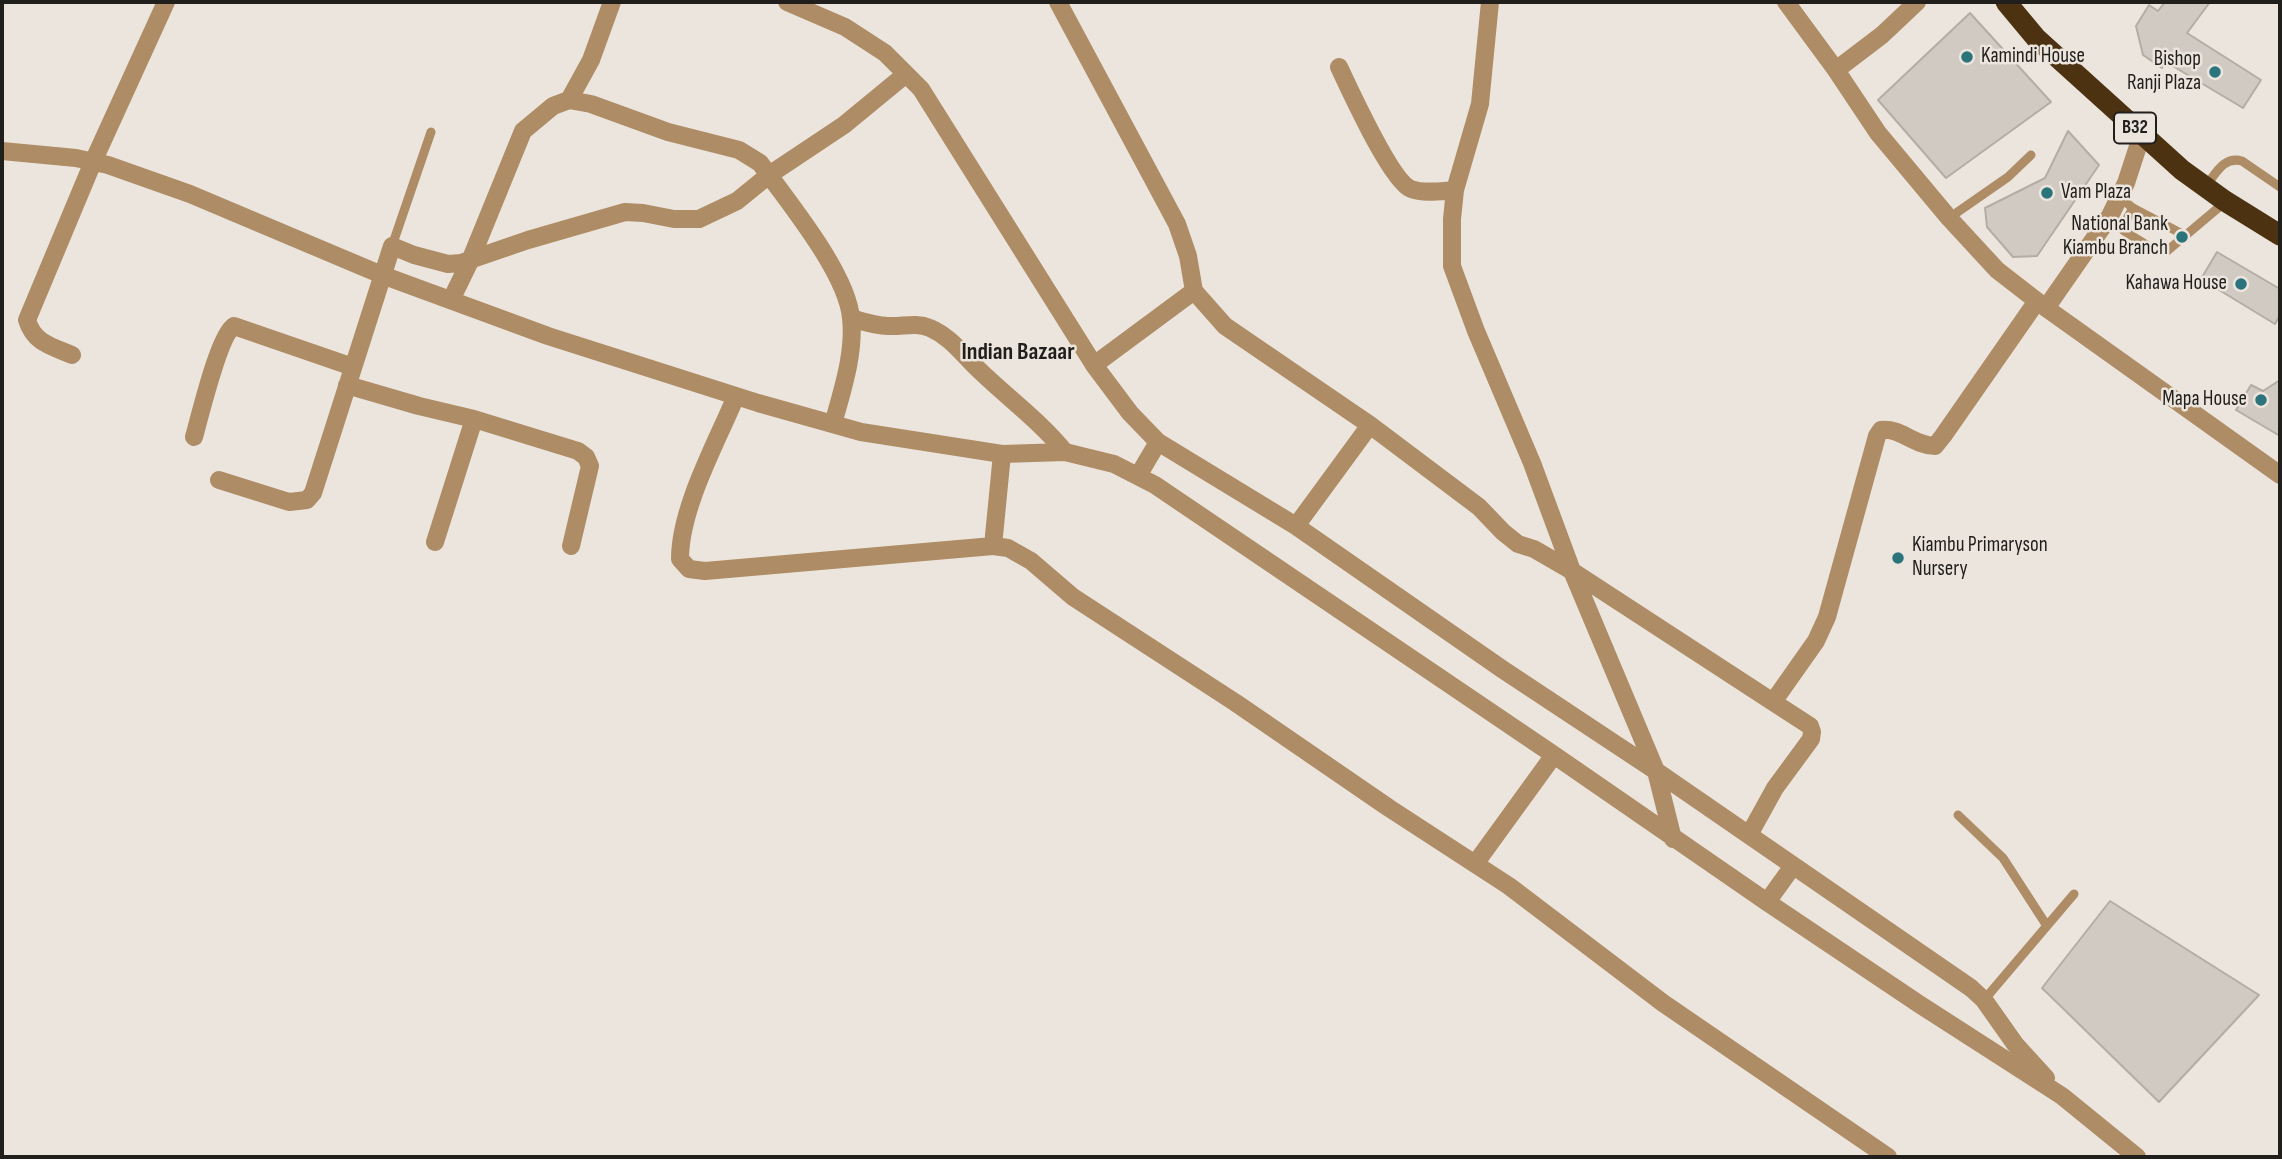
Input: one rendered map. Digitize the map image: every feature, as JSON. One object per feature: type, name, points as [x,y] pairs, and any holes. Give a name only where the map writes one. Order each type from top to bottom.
[{"type":"highway","name":"B32","points":[[2006,2],[2036,38],[2142,134],[2205,187],[2280,235]]},
{"type":"street","points":[[72,355],[41,341],[31,333],[27,320],[93,162],[166,2]]},
{"type":"street","points":[[569,100],[583,78],[612,2]]},
{"type":"street","points":[[787,2],[845,27],[885,53],[920,89],[1094,365],[1130,413],[1158,442],[1296,526],[1971,988],[1984,1000],[2015,1044],[2062,1096]]},
{"type":"street","points":[[1058,2],[1177,224],[1188,256],[1194,291],[1225,326],[1370,425],[1479,507],[1518,544],[1534,549],[1572,571],[1810,726],[1811,739],[1775,788],[1749,835]]},
{"type":"street","points":[[1490,2],[1480,104],[1455,190],[1452,266],[1476,331],[1532,463],[1572,571],[1656,771],[1673,839]]},
{"type":"street","points":[[1786,2],[1878,132],[1949,218],[1997,270],[2280,475]]},
{"type":"street","points":[[1836,70],[1882,35],[1917,2]]},
{"type":"street","points":[[1339,67],[1401,183],[1411,189],[1429,192],[1455,190]]},
{"type":"street","points":[[219,480],[289,502],[307,500],[313,493],[392,246],[448,264],[470,261],[528,240],[625,212],[674,219],[699,219],[737,201],[769,175],[844,125],[906,74]]},
{"type":"street","points":[[451,300],[470,261],[523,131],[553,106],[569,100],[591,104],[668,132],[739,150],[760,163],[769,175],[823,250],[842,291],[851,318],[845,379],[833,424]]},
{"type":"street","points":[[1773,702],[1816,640],[1827,617],[1877,436],[1881,430],[1889,429],[1920,445],[1935,446],[1944,436],[2041,304],[2110,216],[2126,202],[2142,134]]},
{"type":"street","points":[[2,151],[39,153],[93,162],[190,194],[382,275],[548,336],[736,396],[861,432],[1002,454],[1065,452],[1114,464],[1155,485],[1554,754],[1673,839],[2062,1096],[2137,1157]]},
{"type":"street","points":[[1094,365],[1194,291]]},
{"type":"street","points":[[851,318],[871,325],[891,327],[911,323],[929,328],[949,339],[978,369],[1047,430],[1065,452]]},
{"type":"street","points":[[194,437],[218,356],[229,329],[234,326],[353,367]]},
{"type":"street","points":[[347,385],[474,419],[578,451],[586,457],[590,466],[571,546]]},
{"type":"street","points":[[736,396],[690,507],[680,539],[680,559],[689,569],[705,571],[993,546],[1008,548],[1031,561],[1073,597],[1508,886],[1663,1003],[1888,1157]]},
{"type":"street","points":[[435,542],[474,419]]},
{"type":"street","points":[[1296,526],[1370,425]]},
{"type":"street","points":[[1138,476],[1158,442]]},
{"type":"street","points":[[993,546],[1002,454]]},
{"type":"street","points":[[1475,864],[1554,754]]},
{"type":"street","points":[[1768,902],[1793,866]]},
{"type":"lane","points":[[392,246],[431,132]]},
{"type":"lane","points":[[1949,218],[2008,177],[2031,155]]},
{"type":"lane","points":[[2205,187],[2225,162],[2235,159],[2280,187]]},
{"type":"lane","points":[[2186,236],[2126,202],[2124,231],[2155,250],[2167,251],[2186,236],[2225,201]]},
{"type":"lane","points":[[1958,815],[2003,858],[2047,926]]},
{"type":"lane","points":[[1984,1000],[2074,894]]},
{"type":"building","points":[[2165,2],[2210,2],[2187,33],[2261,80],[2243,108],[2166,62],[2162,68],[2143,55],[2136,26],[2149,5],[2158,11]]},
{"type":"building","name":"Kamindi House","points":[[1970,13],[2051,102],[1946,178],[1878,100]]},
{"type":"building","name":"Vam Plaza","points":[[2068,131],[2099,165],[2037,256],[2013,257],[1987,227],[1985,208],[2045,178]]},
{"type":"building","name":"Kahawa House","points":[[2217,252],[2280,289],[2280,315],[2275,324],[2201,279]]},
{"type":"building","name":"Mapa House","points":[[2280,380],[2280,436],[2236,410],[2251,385],[2263,391]]},
{"type":"building","points":[[2110,901],[2259,995],[2159,1102],[2042,988]]},
{"type":"place","name":"Kamindi House","points":[[1967,57]]},
{"type":"place","name":"Bishop Ranji Plaza","points":[[2215,72]]},
{"type":"place","name":"Vam Plaza","points":[[2047,193]]},
{"type":"place","name":"National Bank Kiambu Branch","points":[[2182,237]]},
{"type":"place","name":"Kahawa House","points":[[2241,284]]},
{"type":"place","name":"Mapa House","points":[[2261,400]]},
{"type":"place","name":"Kiambu Primaryson Nursery","points":[[1898,558]]},
{"type":"district","name":"Indian Bazaar","points":[[1018,353]]}]
